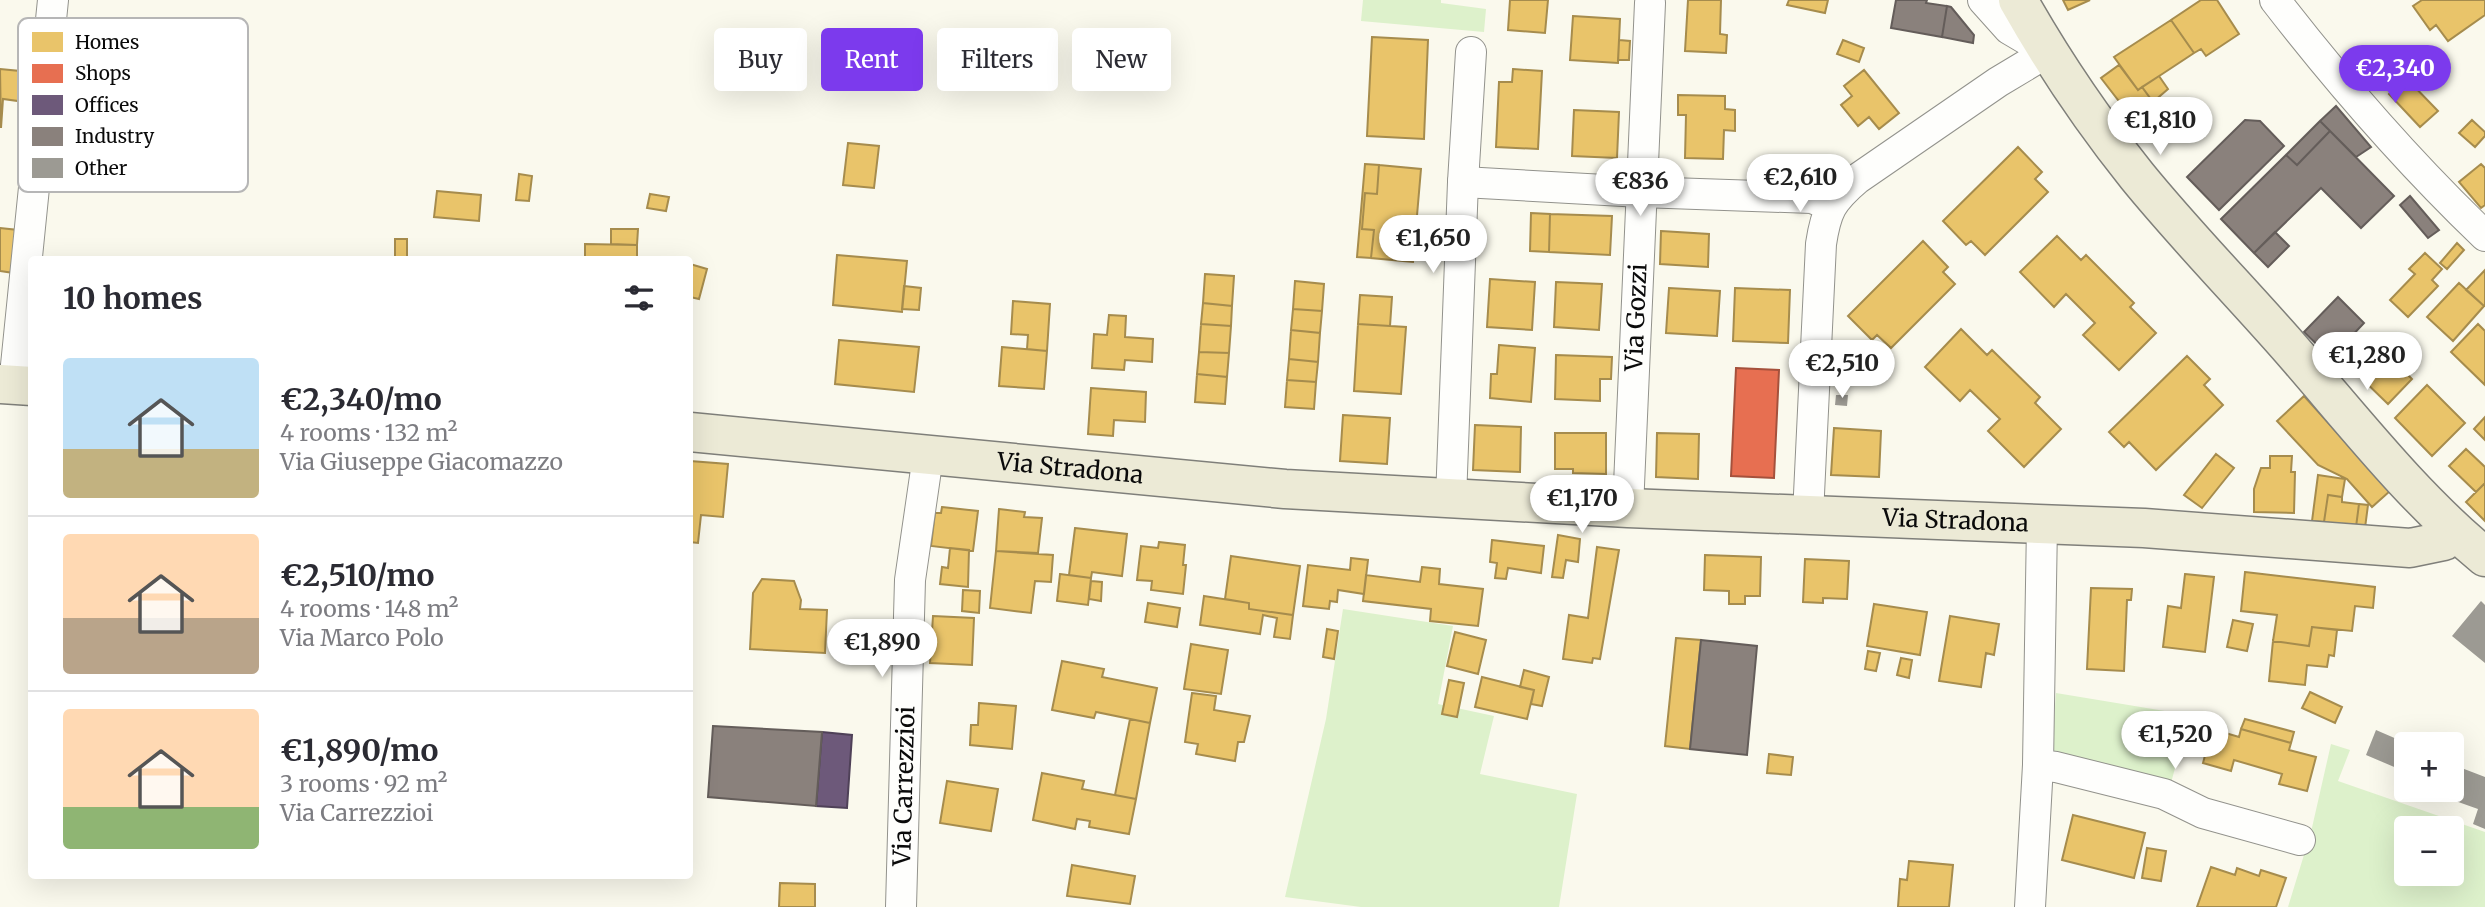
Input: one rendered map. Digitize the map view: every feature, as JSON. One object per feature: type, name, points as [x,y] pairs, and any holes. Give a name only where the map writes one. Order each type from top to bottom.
[{"type":"main road","points":[[2018,0],[2048,52],[2090,115],[2138,177],[2392,466],[2454,531],[2485,556]]},
{"type":"main road","name":"Via Stradona","points":[[693,432],[1285,489],[1451,499],[2144,527],[2410,548],[2444,541],[2454,531]]},
{"type":"street","points":[[50,18],[52,0]]},
{"type":"street","points":[[1808,515],[1821,244],[1825,220],[1836,197],[1857,179],[1998,82],[2048,52],[2009,29],[1983,0]]},
{"type":"street","points":[[2275,0],[2324,63],[2410,162],[2485,236]]},
{"type":"street","name":"Via Gozzi","points":[[1628,508],[1650,3]]},
{"type":"street","points":[[1451,499],[1462,182],[1471,52]]},
{"type":"street","points":[[1462,182],[1812,198],[1831,206]]},
{"type":"street","points":[[15,385],[34,192]]},
{"type":"street","name":"Via Carrezzioi","points":[[901,907],[911,580],[928,456]]},
{"type":"street","points":[[2030,907],[2038,765],[2042,524]]},
{"type":"street","points":[[2038,765],[2164,794],[2203,813],[2300,840]]},
{"type":"green space","points":[[1363,0],[1441,0],[1441,3],[1486,9],[1484,32],[1361,21]]},
{"type":"green space","points":[[1343,609],[1453,626],[1438,704],[1494,716],[1480,774],[1577,794],[1559,907],[1361,907],[1285,897],[1326,719]]},
{"type":"green space","points":[[2056,693],[2189,715],[2170,787],[2063,758],[2052,749]]},
{"type":"green space","points":[[2331,744],[2350,750],[2338,781],[2439,816],[2394,816],[2394,886],[2464,886],[2464,825],[2485,832],[2485,907],[2288,907],[2311,832]]},
{"type":"building: Homes","points":[[1510,0],[1548,0],[1545,33],[1508,30]]},
{"type":"building: Homes","points":[[1688,0],[1721,0],[1720,34],[1727,35],[1726,53],[1685,51]]},
{"type":"building: Homes","points":[[1789,0],[1828,0],[1825,13],[1787,5]]},
{"type":"building: Homes","points":[[2063,0],[2090,0],[2068,10]]},
{"type":"building: Homes","points":[[2201,0],[2217,0],[2239,34],[2206,56],[2201,49],[2194,53],[2171,20]]},
{"type":"building: Homes","points":[[2422,0],[2485,0],[2485,15],[2448,41],[2436,25],[2430,30],[2413,6]]},
{"type":"building: Homes","points":[[1573,16],[1620,19],[1618,63],[1570,60]]},
{"type":"building: Homes","points":[[2171,20],[2194,53],[2138,90],[2114,57]]},
{"type":"building: Homes","points":[[1372,37],[1428,40],[1424,139],[1367,136]]},
{"type":"building: Homes","points":[[1619,40],[1630,41],[1629,60],[1618,60]]},
{"type":"building: Homes","points":[[1843,40],[1864,48],[1859,62],[1837,54]]},
{"type":"building: Homes","points":[[2119,65],[2138,90],[2142,87],[2153,102],[2132,118],[2101,78]]},
{"type":"building: Homes","points":[[0,69],[18,71],[18,101],[3,99],[1,128]]},
{"type":"building: Homes","points":[[1513,69],[1542,71],[1538,149],[1496,147],[1499,82],[1512,82]]},
{"type":"building: Homes","points":[[1864,70],[1899,113],[1879,129],[1869,117],[1858,126],[1841,105],[1852,96],[1844,86]]},
{"type":"building: Homes","points":[[2159,76],[2168,89],[2153,102],[2142,87]]},
{"type":"building: Homes","points":[[2406,78],[2438,111],[2420,127],[2389,94]]},
{"type":"building: Homes","points":[[1678,95],[1725,96],[1725,109],[1735,110],[1735,131],[1724,130],[1723,159],[1685,158],[1686,115],[1678,115]]},
{"type":"building: Homes","points":[[1574,110],[1619,112],[1617,158],[1572,156]]},
{"type":"building: Homes","points":[[2472,120],[2485,132],[2485,136],[2475,147],[2459,133]]},
{"type":"building: Homes","points":[[848,143],[879,146],[874,188],[843,185]]},
{"type":"building: Homes","points":[[2018,147],[2042,172],[2035,179],[2048,192],[1985,255],[1971,241],[1966,245],[1943,221]]},
{"type":"building: Homes","points":[[1365,164],[1379,165],[1377,194],[1365,193],[1362,229],[1374,230],[1371,258],[1357,257]]},
{"type":"building: Homes","points":[[2481,164],[2485,168],[2485,205],[2481,208],[2459,182]]},
{"type":"building: Homes","points":[[1379,165],[1421,169],[1413,262],[1371,258],[1374,230],[1362,229],[1365,193],[1377,194]]},
{"type":"building: Homes","points":[[519,174],[532,176],[529,201],[516,200]]},
{"type":"building: Homes","points":[[437,191],[481,195],[479,221],[434,217]]},
{"type":"building: Homes","points":[[650,194],[669,197],[666,211],[647,208]]},
{"type":"building: Homes","points":[[1531,213],[1550,214],[1549,252],[1530,251]]},
{"type":"building: Homes","points":[[1550,214],[1612,216],[1610,255],[1549,252]]},
{"type":"building: Homes","points":[[0,228],[18,230],[14,273],[0,271]]},
{"type":"building: Homes","points":[[611,229],[638,229],[637,245],[611,244]]},
{"type":"building: Homes","points":[[1661,231],[1709,234],[1708,267],[1660,264]]},
{"type":"building: Homes","points":[[2057,236],[2081,260],[2086,255],[2134,303],[2130,307],[2156,333],[2119,370],[2083,335],[2095,323],[2066,294],[2054,307],[2020,272]]},
{"type":"building: Homes","points":[[395,239],[407,239],[407,256],[395,256]]},
{"type":"building: Homes","points":[[1923,241],[1948,267],[1943,272],[1955,284],[1891,348],[1877,335],[1872,340],[1848,316]]},
{"type":"building: Homes","points":[[2457,243],[2464,250],[2447,269],[2440,263]]},
{"type":"building: Homes","points":[[585,244],[637,245],[637,256],[585,256]]},
{"type":"building: Homes","points":[[2425,253],[2442,269],[2432,280],[2438,286],[2408,317],[2390,300],[2415,274],[2409,269]]},
{"type":"building: Homes","points":[[837,255],[907,261],[902,312],[833,305]]},
{"type":"building: Homes","points":[[693,265],[707,269],[699,299],[693,298]]},
{"type":"building: Homes","points":[[2485,270],[2485,306],[2484,306],[2466,290]]},
{"type":"building: Homes","points":[[1205,274],[1234,276],[1232,306],[1203,303]]},
{"type":"building: Homes","points":[[1490,279],[1535,282],[1532,330],[1487,327]]},
{"type":"building: Homes","points":[[1295,281],[1324,284],[1322,311],[1293,309]]},
{"type":"building: Homes","points":[[1556,282],[1602,284],[1599,330],[1554,327]]},
{"type":"building: Homes","points":[[2459,283],[2484,306],[2453,341],[2427,317]]},
{"type":"building: Homes","points":[[904,286],[921,288],[919,310],[902,309]]},
{"type":"building: Homes","points":[[1669,288],[1720,291],[1717,336],[1666,333]]},
{"type":"building: Homes","points":[[1735,288],[1790,290],[1788,343],[1733,341]]},
{"type":"building: Homes","points":[[1360,295],[1392,297],[1390,326],[1358,324]]},
{"type":"building: Homes","points":[[1013,301],[1050,304],[1047,351],[1027,349],[1028,335],[1011,334]]},
{"type":"building: Homes","points":[[1203,303],[1232,306],[1231,326],[1201,324]]},
{"type":"building: Homes","points":[[1293,309],[1322,311],[1320,333],[1291,330]]},
{"type":"building: Homes","points":[[1109,315],[1126,316],[1125,337],[1153,339],[1152,362],[1125,360],[1124,370],[1092,368],[1094,334],[1107,335]]},
{"type":"building: Homes","points":[[1201,324],[1231,326],[1229,353],[1199,352]]},
{"type":"building: Homes","points":[[1358,324],[1406,327],[1401,394],[1354,391]]},
{"type":"building: Homes","points":[[2478,324],[2485,331],[2485,385],[2451,352]]},
{"type":"building: Homes","points":[[1961,329],[1987,355],[1992,350],[2040,397],[2035,403],[2061,429],[2024,467],[1988,431],[2000,419],[1970,390],[1960,401],[1925,367]]},
{"type":"building: Homes","points":[[1291,330],[1320,333],[1318,362],[1289,359]]},
{"type":"building: Homes","points":[[839,340],[919,347],[914,392],[835,384]]},
{"type":"building: Homes","points":[[1499,345],[1535,348],[1531,402],[1490,398],[1491,374],[1497,374]]},
{"type":"building: Homes","points":[[1002,347],[1047,351],[1044,389],[999,386]]},
{"type":"building: Homes","points":[[2381,348],[2412,379],[2388,404],[2356,373]]},
{"type":"building: Homes","points":[[1199,352],[1229,353],[1227,377],[1197,374]]},
{"type":"building: Homes","points":[[1556,355],[1612,357],[1611,379],[1600,379],[1600,401],[1555,399]]},
{"type":"building: Homes","points":[[2187,356],[2210,379],[2204,385],[2223,405],[2156,470],[2129,442],[2124,447],[2109,432]]},
{"type":"building: Homes","points":[[1289,359],[1318,362],[1316,382],[1287,380]]},
{"type":"building: Homes","points":[[1197,374],[1227,377],[1225,404],[1195,402]]},
{"type":"building: Homes","points":[[1287,380],[1316,382],[1314,409],[1285,407]]},
{"type":"building: Homes","points":[[2427,385],[2465,423],[2432,456],[2395,418]]},
{"type":"building: Homes","points":[[1091,388],[1146,392],[1145,422],[1114,420],[1113,436],[1088,434]]},
{"type":"building: Homes","points":[[2304,396],[2390,491],[2372,507],[2347,479],[2318,465],[2277,421]]},
{"type":"building: Homes","points":[[1343,415],[1390,418],[1387,464],[1340,461]]},
{"type":"building: Homes","points":[[2485,417],[2485,440],[2474,429]]},
{"type":"building: Homes","points":[[1475,425],[1521,427],[1520,472],[1473,470]]},
{"type":"building: Homes","points":[[1834,428],[1881,431],[1879,477],[1831,475]]},
{"type":"building: Homes","points":[[1555,433],[1606,433],[1606,474],[1573,473],[1573,469],[1555,469]]},
{"type":"building: Homes","points":[[1657,433],[1699,434],[1698,479],[1656,477]]},
{"type":"building: Homes","points":[[2466,449],[2485,467],[2485,483],[2476,492],[2449,466]]},
{"type":"building: Homes","points":[[2216,454],[2234,468],[2202,508],[2184,495]]},
{"type":"building: Homes","points":[[2270,456],[2292,456],[2291,472],[2295,472],[2294,513],[2254,512],[2254,489],[2261,468],[2270,468]]},
{"type":"building: Homes","points":[[693,461],[728,464],[723,517],[701,515],[698,543],[693,542]]},
{"type":"building: Homes","points":[[2318,475],[2345,479],[2342,497],[2328,495],[2324,522],[2312,521]]},
{"type":"building: Homes","points":[[2485,483],[2485,521],[2466,502]]},
{"type":"building: Homes","points":[[2328,495],[2342,497],[2342,502],[2359,504],[2356,527],[2324,522]]},
{"type":"building: Homes","points":[[2359,504],[2368,505],[2365,528],[2356,527]]},
{"type":"building: Homes","points":[[942,507],[978,511],[973,551],[931,546],[935,513],[941,513]]},
{"type":"building: Homes","points":[[999,509],[1025,512],[1024,517],[1042,518],[1038,553],[996,551]]},
{"type":"building: Homes","points":[[1075,528],[1127,534],[1122,576],[1092,572],[1091,578],[1069,575]]},
{"type":"building: Homes","points":[[1558,535],[1580,539],[1578,562],[1566,560],[1563,578],[1552,577]]},
{"type":"building: Homes","points":[[1492,540],[1544,546],[1541,573],[1508,568],[1506,579],[1495,578],[1497,563],[1490,562]]},
{"type":"building: Homes","points":[[1159,542],[1185,545],[1183,594],[1151,590],[1152,581],[1137,580],[1141,546],[1158,548]]},
{"type":"building: Homes","points":[[1597,547],[1619,550],[1600,659],[1593,658],[1592,663],[1563,659],[1569,615],[1588,618]]},
{"type":"building: Homes","points":[[950,548],[969,550],[968,587],[940,584],[942,567],[948,568]]},
{"type":"building: Homes","points":[[996,551],[1053,555],[1051,582],[1035,581],[1031,613],[990,608]]},
{"type":"building: Homes","points":[[1705,555],[1761,557],[1760,596],[1745,596],[1745,604],[1729,604],[1729,591],[1704,590]]},
{"type":"building: Homes","points":[[1231,556],[1300,566],[1293,615],[1249,609],[1249,603],[1225,599]]},
{"type":"building: Homes","points":[[1351,558],[1368,560],[1364,594],[1338,590],[1337,602],[1330,601],[1329,609],[1303,606],[1308,565],[1350,570]]},
{"type":"building: Homes","points":[[1805,559],[1849,561],[1847,599],[1823,598],[1823,603],[1803,602]]},
{"type":"building: Homes","points":[[1422,567],[1440,569],[1439,584],[1483,589],[1478,626],[1430,621],[1431,609],[1363,601],[1366,575],[1420,582]]},
{"type":"building: Homes","points":[[2245,572],[2375,587],[2373,608],[2355,606],[2352,631],[2312,627],[2309,646],[2273,641],[2277,615],[2241,611]]},
{"type":"building: Homes","points":[[1060,574],[1091,578],[1088,605],[1057,601]]},
{"type":"building: Homes","points":[[2185,574],[2214,577],[2205,652],[2163,647],[2168,606],[2181,608]]},
{"type":"building: Homes","points":[[762,579],[794,581],[801,600],[800,609],[827,610],[825,653],[750,649],[753,593]]},
{"type":"building: Homes","points":[[1091,581],[1102,582],[1101,601],[1089,599]]},
{"type":"building: Homes","points":[[2091,588],[2132,589],[2131,600],[2127,600],[2124,671],[2087,669]]},
{"type":"building: Homes","points":[[963,590],[980,591],[979,613],[962,611]]},
{"type":"building: Homes","points":[[1204,596],[1249,603],[1249,609],[1293,615],[1290,639],[1274,637],[1277,618],[1263,615],[1260,634],[1200,625]]},
{"type":"building: Homes","points":[[1148,603],[1180,608],[1177,627],[1145,622]]},
{"type":"building: Homes","points":[[1874,604],[1927,612],[1920,655],[1867,646]]},
{"type":"building: Homes","points":[[933,616],[974,618],[972,665],[930,663]]},
{"type":"building: Homes","points":[[1950,616],[1999,624],[1994,655],[1986,653],[1981,687],[1939,681]]},
{"type":"building: Homes","points":[[2233,620],[2253,624],[2247,651],[2227,647]]},
{"type":"building: Homes","points":[[2312,627],[2337,630],[2334,656],[2329,655],[2327,667],[2307,665],[2305,685],[2269,681],[2273,641],[2309,646]]},
{"type":"building: Homes","points":[[1327,629],[1338,631],[1334,659],[1323,657]]},
{"type":"building: Homes","points":[[1455,632],[1486,640],[1478,674],[1447,666]]},
{"type":"building: Homes","points":[[1676,638],[1701,640],[1690,749],[1665,746]]},
{"type":"building: Homes","points":[[1191,644],[1228,650],[1221,694],[1184,689]]},
{"type":"building: Homes","points":[[1868,651],[1880,653],[1876,671],[1865,669]]},
{"type":"building: Homes","points":[[1901,658],[1912,660],[1909,678],[1897,675]]},
{"type":"building: Homes","points":[[1062,661],[1104,669],[1102,677],[1157,688],[1150,723],[1096,712],[1094,718],[1052,710]]},
{"type":"building: Homes","points":[[1524,670],[1549,677],[1542,706],[1531,704],[1534,690],[1520,687]]},
{"type":"building: Homes","points":[[1482,677],[1534,690],[1527,719],[1475,707]]},
{"type":"building: Homes","points":[[1449,680],[1464,683],[1457,717],[1442,714]]},
{"type":"building: Homes","points":[[2310,692],[2342,707],[2335,723],[2302,708]]},
{"type":"building: Homes","points":[[1192,693],[1216,696],[1214,710],[1250,716],[1244,742],[1238,742],[1235,761],[1196,754],[1198,744],[1185,742]]},
{"type":"building: Homes","points":[[979,703],[1016,706],[1012,749],[970,745],[971,725],[978,725]]},
{"type":"building: Homes","points":[[1130,719],[1150,723],[1136,799],[1115,795]]},
{"type":"building: Homes","points":[[2245,719],[2294,732],[2291,743],[2241,729]]},
{"type":"building: Homes","points":[[2212,729],[2239,737],[2241,729],[2291,743],[2289,750],[2316,757],[2307,791],[2279,784],[2282,774],[2234,760],[2231,771],[2203,763]]},
{"type":"building: Homes","points":[[1769,754],[1793,757],[1791,775],[1767,773]]},
{"type":"building: Homes","points":[[1042,773],[1084,781],[1082,789],[1136,799],[1129,834],[1089,827],[1090,821],[1077,819],[1075,829],[1033,820]]},
{"type":"building: Homes","points":[[947,781],[998,789],[991,831],[940,823]]},
{"type":"building: Homes","points":[[2073,815],[2145,833],[2134,878],[2062,860]]},
{"type":"building: Homes","points":[[2147,848],[2166,851],[2161,881],[2142,878]]},
{"type":"building: Homes","points":[[1909,861],[1953,865],[1949,907],[1898,907],[1900,879],[1907,880]]},
{"type":"building: Homes","points":[[1072,865],[1135,876],[1130,904],[1067,896]]},
{"type":"building: Homes","points":[[2211,867],[2235,875],[2237,868],[2259,876],[2261,870],[2286,878],[2276,907],[2197,907]]},
{"type":"building: Homes","points":[[780,883],[815,884],[815,907],[779,907]]},
{"type":"building: Shops","points":[[1736,368],[1779,370],[1774,478],[1731,476]]},
{"type":"building: Offices","points":[[822,732],[852,735],[847,808],[816,806]]},
{"type":"building: Industry","points":[[1896,0],[1927,0],[1926,3],[1947,6],[1942,37],[1891,28]]},
{"type":"building: Industry","points":[[1947,6],[1951,7],[1974,35],[1973,43],[1942,37]]},
{"type":"building: Industry","points":[[2336,106],[2371,147],[2356,157],[2320,121]]},
{"type":"building: Industry","points":[[2245,120],[2260,121],[2284,146],[2219,210],[2187,177]]},
{"type":"building: Industry","points":[[2320,121],[2330,131],[2297,165],[2286,155]]},
{"type":"building: Industry","points":[[2330,131],[2394,196],[2361,228],[2321,188],[2254,253],[2221,219],[2286,155],[2297,165]]},
{"type":"building: Industry","points":[[2410,196],[2439,230],[2428,238],[2400,205]]},
{"type":"building: Industry","points":[[2275,232],[2289,246],[2268,267],[2254,253]]},
{"type":"building: Industry","points":[[2338,297],[2364,323],[2331,358],[2304,332]]},
{"type":"building: Industry","points":[[1701,640],[1757,646],[1747,755],[1690,749]]},
{"type":"building: Industry","points":[[713,726],[822,732],[816,806],[708,797]]},
{"type":"building: Other","points":[[1836,395],[1848,395],[1847,406],[1835,405]]},
{"type":"building: Other","points":[[2481,601],[2485,605],[2485,663],[2452,636]]},
{"type":"building: Other","points":[[2376,730],[2394,738],[2394,767],[2366,755]]},
{"type":"building: Other","points":[[2464,769],[2485,777],[2485,829],[2473,824],[2478,809],[2458,802],[2464,802]]}]
